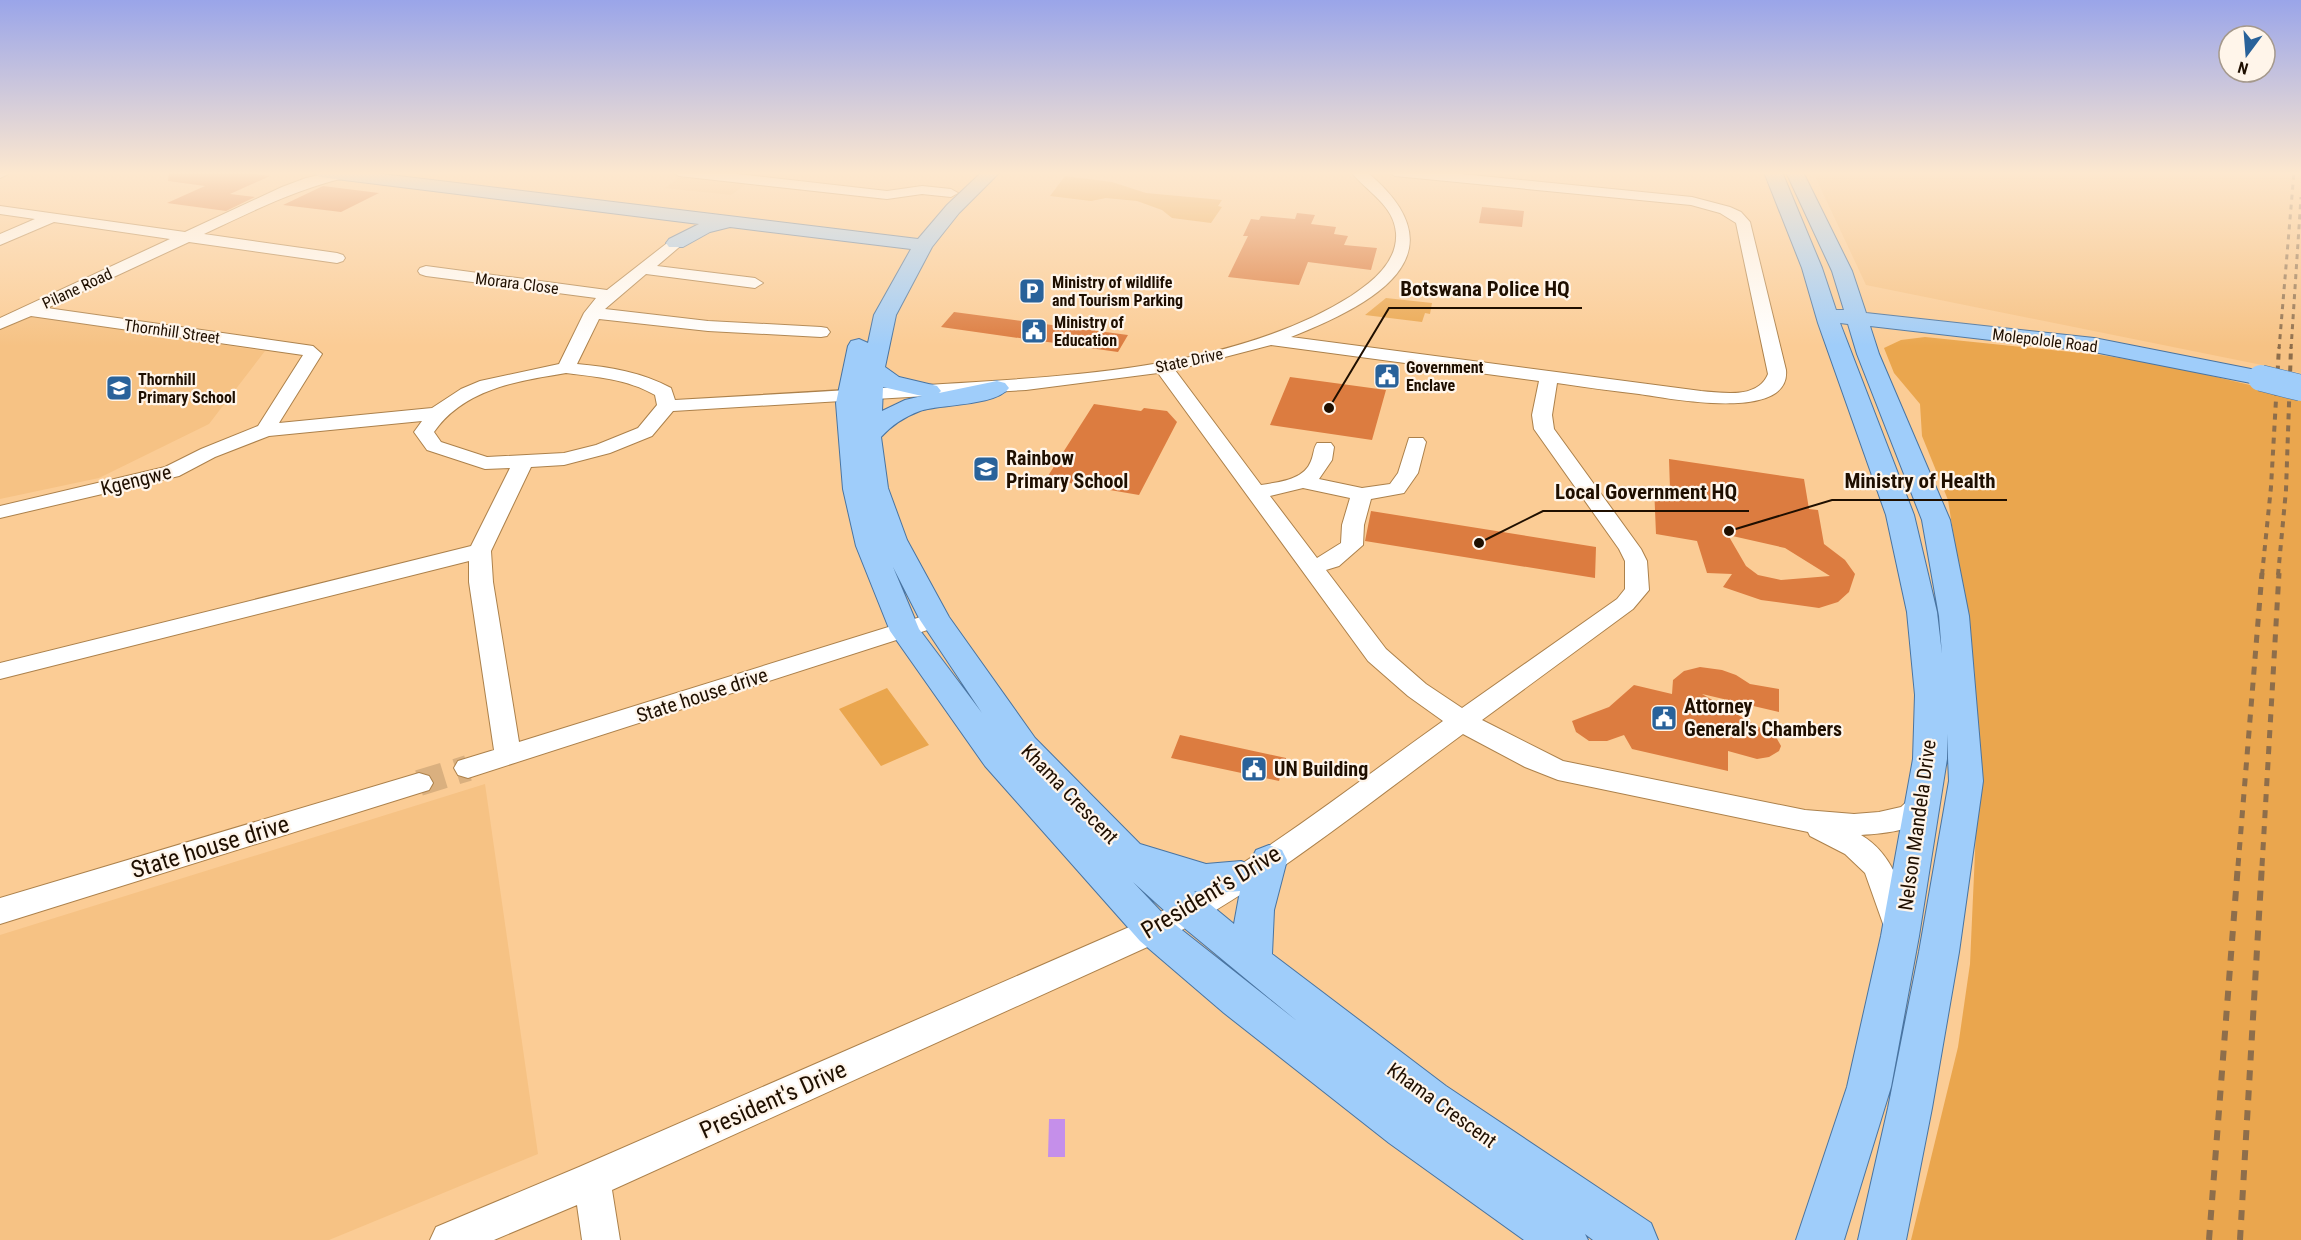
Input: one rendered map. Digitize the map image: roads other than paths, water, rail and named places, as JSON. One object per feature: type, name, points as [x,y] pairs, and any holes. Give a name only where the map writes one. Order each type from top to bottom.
[{"type":"main road","points":[[676,243],[686,230]]},
{"type":"main road","points":[[676,243],[701,230]]},
{"type":"main road","points":[[799,230],[913,244]]},
{"type":"main road","name":"Khama Crescent","points":[[924,230],[913,244],[885,315],[864,387],[856,489],[870,546],[997,757],[1154,930],[1238,1000],[1405,1128],[1564,1240]]},
{"type":"main road","name":"Khama Crescent","points":[[913,244],[929,230]]},
{"type":"main road","name":"Nelson Mandela Drive","points":[[1797,230],[1812,268],[1848,321],[1922,612],[1931,695],[1930,759],[1900,936],[1869,1087],[1820,1240]]},
{"type":"main road","name":"Nelson Mandela Drive","points":[[1815,230],[1848,321],[1936,520],[1954,616],[1962,702],[1966,781],[1937,963],[1882,1240]]},
{"type":"main road","points":[[1848,321],[1865,304],[1881,313],[1925,329]]},
{"type":"main road","name":"Molepolole Road","points":[[1848,321],[1925,329],[2168,362],[2262,382]]},
{"type":"main road","points":[[864,387],[891,382],[929,391]]},
{"type":"main road","points":[[2262,382],[2301,388]]},
{"type":"main road","points":[[2262,382],[2301,394]]},
{"type":"main road","name":"Khama Crescent","points":[[864,387],[875,488],[920,626],[1023,747],[1126,853],[1253,962],[1431,1100],[1634,1240]]},
{"type":"main road","points":[[868,435],[886,417],[913,404],[983,393],[997,388]]},
{"type":"main road","points":[[1126,853],[1206,879],[1255,868],[1259,885],[1254,909],[1253,962]]},
{"type":"street","points":[[0,240],[23,230]]},
{"type":"street","points":[[135,230],[338,258]]},
{"type":"street","name":"Pilane Road","points":[[0,324],[200,230]]},
{"type":"street","name":"State Drive","points":[[929,391],[997,388],[1091,377],[1162,366],[1272,340],[1338,310],[1362,296],[1394,268],[1401,252],[1404,230]]},
{"type":"street","points":[[1272,340],[1701,397],[1727,398],[1758,395],[1773,385],[1777,374],[1745,230]]},
{"type":"street","points":[[566,368],[593,313],[609,295],[676,243]]},
{"type":"street","points":[[642,269],[755,283]]},
{"type":"street","name":"Morara Close","points":[[426,271],[609,295]]},
{"type":"street","name":"Thornhill Street","points":[[30,310],[307,350],[312,354],[265,430]]},
{"type":"street","points":[[593,313],[708,326],[821,332]]},
{"type":"street","points":[[1162,366],[1384,662],[1462,721],[1558,770],[1804,821],[1854,825],[1879,823],[1910,816],[1923,804]]},
{"type":"street","points":[[667,405],[664,392],[647,381],[614,373],[566,368],[515,377],[465,394],[435,414],[424,432],[434,447],[484,463],[564,459],[603,449],[645,432],[667,405],[864,387]]},
{"type":"street","name":"President's Drive","points":[[449,1240],[592,1180],[1154,930],[1191,910],[1255,868],[1625,604],[1637,590],[1636,561],[1630,549],[1544,429],[1542,415],[1549,376]]},
{"type":"street","name":"Kgengwe","points":[[0,512],[172,472],[208,453],[265,430],[435,414]]},
{"type":"street","points":[[1302,482],[1362,494],[1397,489],[1408,473],[1416,442]]},
{"type":"street","points":[[1256,492],[1295,485],[1314,476],[1323,459],[1324,447]]},
{"type":"street","points":[[508,756],[481,582],[480,551],[523,462]]},
{"type":"street","points":[[1311,567],[1331,561],[1352,545],[1351,530],[1360,507],[1362,494]]},
{"type":"street","points":[[0,671],[480,551]]},
{"type":"street","name":"State house drive","points":[[468,768],[920,626]]},
{"type":"street","name":"State house drive","points":[[0,912],[419,783]]},
{"type":"street","points":[[1804,821],[1845,838],[1869,856],[1879,867],[1900,936]]},
{"type":"street","points":[[592,1180],[601,1240]]},
{"type":"tunnel","points":[[419,783],[468,768]]},
{"type":"railway","points":[[2279,349],[2289,230]]},
{"type":"railway","points":[[2291,349],[2299,230]]},
{"type":"railway","points":[[2262,575],[2271,487],[2279,347]]},
{"type":"railway","points":[[2278,575],[2286,490],[2291,347]]},
{"type":"railway","points":[[2238,866],[2262,573]]},
{"type":"railway","points":[[2262,866],[2279,573]]},
{"type":"railway","points":[[2209,1240],[2238,864]]},
{"type":"railway","points":[[2240,1240],[2262,864]]},
{"type":"place","name":"Ministry of wildlife and Tourism Parking","points":[[1032,291]]},
{"type":"place","name":"Ministry of Education","points":[[1034,331]]},
{"type":"place","name":"Government Enclave","points":[[1387,376]]},
{"type":"place","name":"Thornhill Primary School","points":[[119,388]]},
{"type":"place","name":"Botswana Police HQ","points":[[1329,408]]},
{"type":"place","name":"Rainbow Primary School","points":[[986,469]]},
{"type":"place","name":"Ministry of Health","points":[[1729,531]]},
{"type":"place","name":"Local Government HQ","points":[[1479,543]]},
{"type":"place","name":"Attorney General's Chambers","points":[[1664,718]]},
{"type":"place","name":"UN Building","points":[[1254,769]]}]
